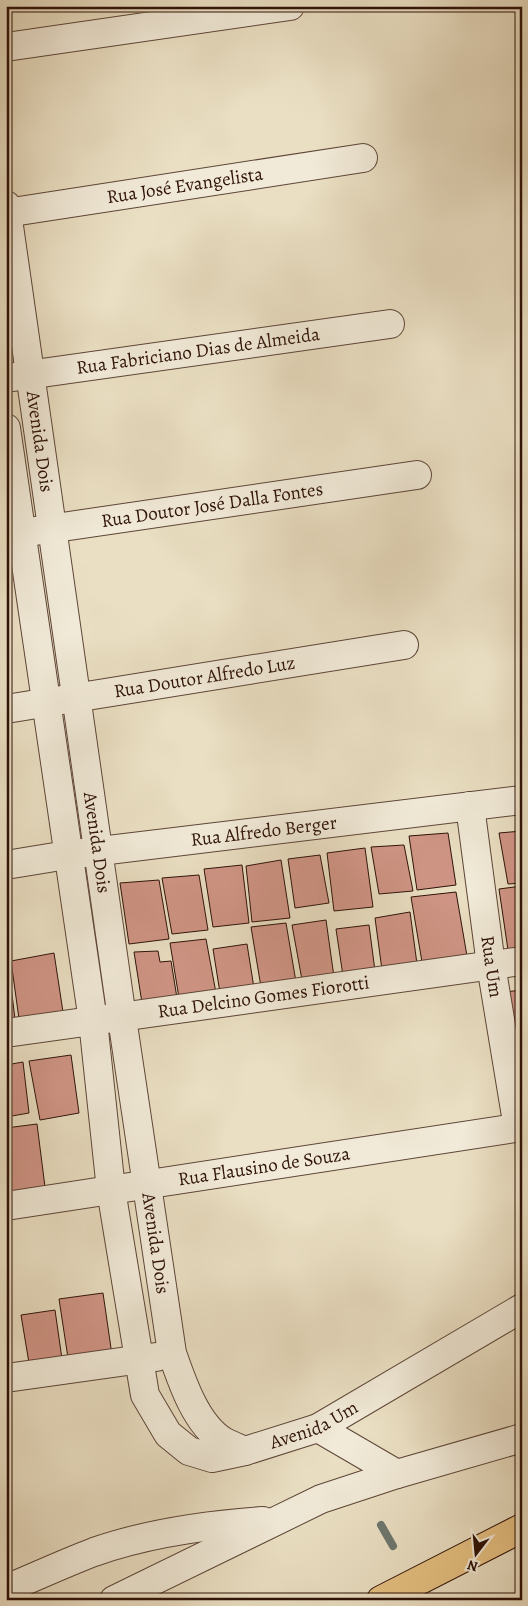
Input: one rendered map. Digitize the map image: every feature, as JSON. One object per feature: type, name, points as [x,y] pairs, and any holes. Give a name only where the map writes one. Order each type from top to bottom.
[{"type":"highway","points":[[381,1600],[461,1561],[522,1528]]},
{"type":"highway","points":[[414,1600],[461,1561]]},
{"type":"street","points":[[6,47],[290,6]]},
{"type":"street","name":"Rua José Evangelista","points":[[7,210],[363,158]]},
{"type":"street","name":"Avenida Dois","points":[[7,210],[18,376],[53,528],[122,1018],[172,1353],[186,1394],[204,1420],[222,1440],[245,1451]]},
{"type":"street","name":"Rua Fabriciano Dias de Almeida","points":[[18,376],[390,324]]},
{"type":"street","name":"Avenida Dois","points":[[6,428],[14,534],[45,704],[93,1021],[111,1190],[139,1360]]},
{"type":"street","name":"Rua Doutor José Dalla Fontes","points":[[14,534],[417,475]]},
{"type":"street","name":"Rua Doutor Alfredo Luz","points":[[6,709],[404,645]]},
{"type":"street","name":"Rua Alfredo Berger","points":[[6,865],[67,855],[522,800]]},
{"type":"street","name":"Rua Um","points":[[470,806],[491,965],[520,1127]]},
{"type":"street","name":"Rua Delcino Gomes Fiorotti","points":[[6,1033],[522,961]]},
{"type":"street","name":"Rua Flausino de Souza","points":[[6,1206],[520,1127]]},
{"type":"street","name":"Avenida Um","points":[[139,1360],[145,1395],[168,1434],[189,1450],[212,1458],[245,1451],[318,1428],[522,1308]]},
{"type":"street","points":[[6,1378],[139,1360],[172,1353]]},
{"type":"street","points":[[318,1428],[397,1474]]},
{"type":"street","points":[[114,1600],[322,1499],[397,1474],[522,1438]]},
{"type":"street","points":[[6,1589],[95,1552],[158,1534],[213,1524],[276,1520]]},
{"type":"building","points":[[522,831],[522,883],[508,884],[499,833]]},
{"type":"building","points":[[448,833],[456,885],[417,890],[409,836]]},
{"type":"building","points":[[404,845],[413,891],[379,894],[371,847]]},
{"type":"building","points":[[365,848],[373,907],[334,911],[327,853]]},
{"type":"building","points":[[320,855],[329,903],[295,908],[288,859]]},
{"type":"building","points":[[281,860],[290,918],[252,922],[246,866]]},
{"type":"building","points":[[242,865],[249,923],[213,927],[204,869]]},
{"type":"building","points":[[199,875],[208,930],[172,934],[162,878]]},
{"type":"building","points":[[159,880],[169,939],[129,944],[120,883]]},
{"type":"building","points":[[522,886],[522,948],[508,950],[499,889]]},
{"type":"building","points":[[456,892],[467,956],[422,962],[411,897]]},
{"type":"building","points":[[410,912],[417,964],[382,970],[375,918]]},
{"type":"building","points":[[326,920],[334,977],[302,980],[292,925]]},
{"type":"building","points":[[286,923],[296,982],[261,987],[251,927]]},
{"type":"building","points":[[369,925],[375,971],[343,976],[336,929]]},
{"type":"building","points":[[206,939],[216,993],[179,998],[170,943]]},
{"type":"building","points":[[247,944],[254,988],[220,993],[213,949]]},
{"type":"building","points":[[158,951],[160,962],[171,961],[177,998],[142,1003],[134,952]]},
{"type":"building","points":[[54,953],[63,1012],[19,1019],[11,961]]},
{"type":"building","points":[[9,970],[15,1019],[6,1020],[6,971]]},
{"type":"building","points":[[522,990],[522,1056],[516,1057],[505,992]]},
{"type":"building","points":[[71,1055],[79,1113],[40,1120],[29,1061]]},
{"type":"building","points":[[23,1062],[29,1113],[6,1117],[6,1065]]},
{"type":"building","points":[[37,1124],[45,1187],[6,1192],[6,1128]]},
{"type":"building","points":[[103,1293],[112,1355],[68,1358],[59,1299]]},
{"type":"building","points":[[55,1310],[62,1359],[29,1363],[21,1315]]},
{"type":"waterway","points":[[381,1525],[393,1546]]}]
